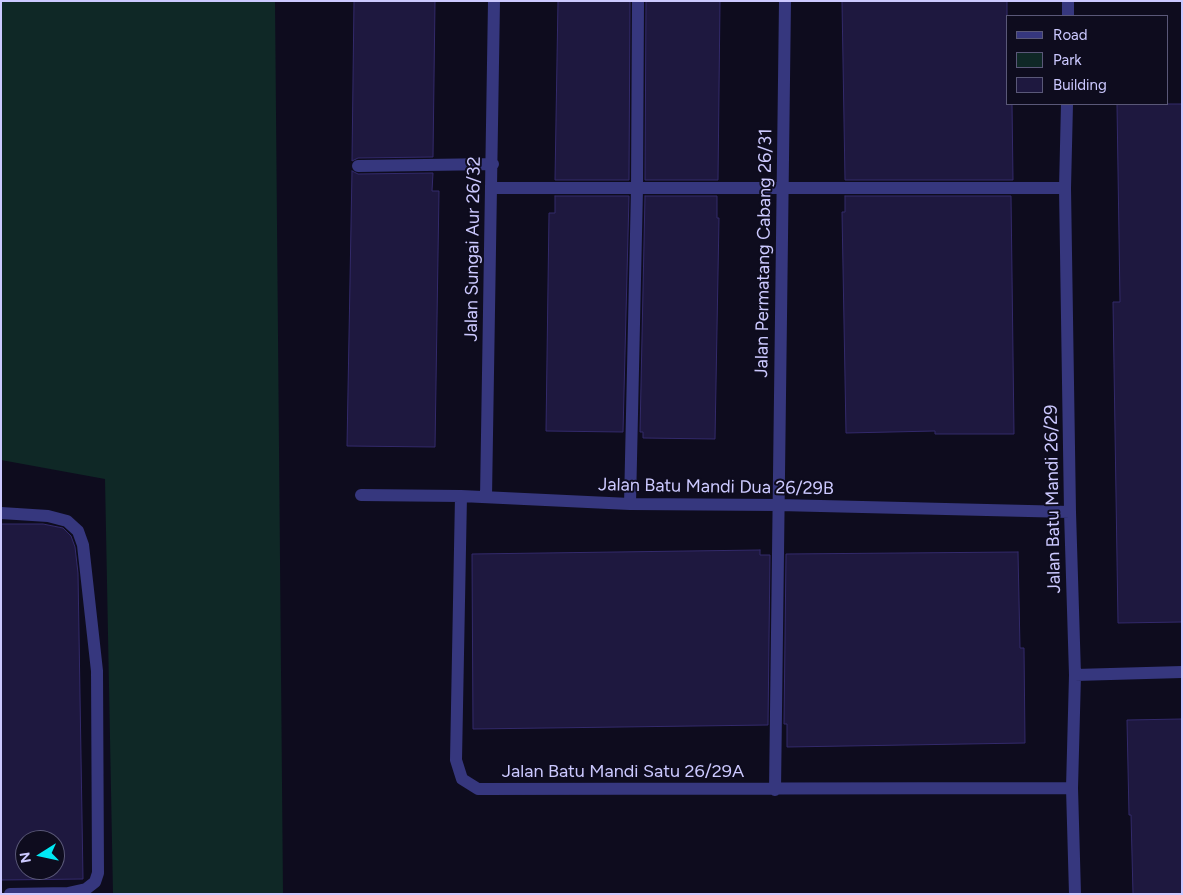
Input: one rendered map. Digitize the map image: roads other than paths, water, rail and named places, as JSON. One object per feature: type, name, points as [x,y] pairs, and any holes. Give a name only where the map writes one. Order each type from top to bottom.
[{"type":"street","name":"Jalan Sungai Aur 26/32","points":[[486,497],[494,1]]},
{"type":"street","points":[[630,504],[637,189],[638,1]]},
{"type":"street","name":"Jalan Permatang Cabang 26/31","points":[[775,790],[785,1]]},
{"type":"street","points":[[1068,1],[1068,15]]},
{"type":"street","name":"Jalan Batu Mandi 26/29","points":[[1067,105],[1066,188],[1070,512],[1075,675],[1072,788],[1075,894]]},
{"type":"street","points":[[358,166],[492,164]]},
{"type":"street","points":[[492,188],[1066,188]]},
{"type":"street","name":"Jalan Batu Mandi Dua 26/29B","points":[[361,495],[461,496],[630,504],[779,505],[1070,512]]},
{"type":"street","name":"Jalan Batu Mandi Satu 26/29A","points":[[461,496],[456,760],[462,779],[478,790],[1072,788]]},
{"type":"street","points":[[1,513],[48,516],[67,521],[78,531],[83,546],[97,670],[98,873],[95,882],[86,889],[68,893],[10,894]]},
{"type":"street","points":[[1075,675],[1182,672]]}]
